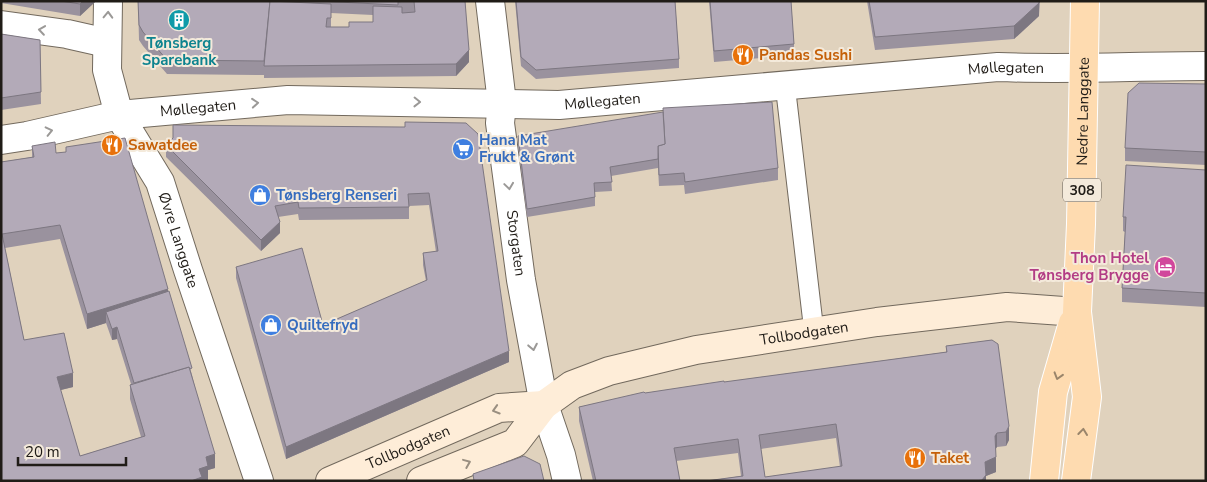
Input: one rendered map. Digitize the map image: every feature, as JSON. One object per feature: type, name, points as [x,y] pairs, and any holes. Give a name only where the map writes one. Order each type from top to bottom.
[{"type":"main road","name":"Nedre Langgate","points":[[1076,481],[1087,397],[1077,312],[1085,68],[1085,1]]},
{"type":"main road","name":"Tollbodgaten","points":[[421,481],[515,444],[544,405],[572,385],[609,371],[696,350],[877,322],[1007,307],[1077,312]]},
{"type":"main road","name":"Nedre Langgate","points":[[1044,481],[1053,392],[1077,312]]},
{"type":"main road","name":"Tollbodgaten","points":[[330,481],[499,408],[544,405]]},
{"type":"street","name":"Øvre Langgate","points":[[108,1],[107,70],[119,115],[160,182],[259,481]]},
{"type":"street","name":"Storgaten","points":[[490,1],[502,103],[500,123],[521,280],[544,405],[561,455],[567,481]]},
{"type":"street","points":[[1,25],[67,34],[107,43]]},
{"type":"street","name":"Møllegaten","points":[[1,140],[119,115],[288,100],[559,104],[998,67],[1044,69],[1206,66]]},
{"type":"lane","points":[[786,84],[814,332]]},
{"type":"shaded area","points":[[1,1],[1206,1],[1206,481],[1,481]]},
{"type":"building","points":[[61,1],[83,1],[80,4]]},
{"type":"building","points":[[138,1],[270,1],[264,61],[167,60],[139,25]]},
{"type":"building","points":[[270,1],[331,4],[331,18],[327,18],[326,27],[349,27],[349,22],[373,22],[373,6],[402,7],[402,13],[415,12],[414,1],[465,1],[469,50],[456,64],[264,66]]},
{"type":"building","points":[[318,1],[405,1],[398,2],[398,5]]},
{"type":"building","points":[[516,1],[675,1],[679,59],[536,70],[521,57]]},
{"type":"building","points":[[710,1],[791,1],[794,44],[714,51]]},
{"type":"building","points":[[869,1],[1039,1],[1039,3],[1014,26],[875,37]]},
{"type":"building","points":[[1,34],[40,40],[41,92],[1,98]]},
{"type":"building","points":[[1139,83],[1206,84],[1206,152],[1125,148],[1128,93]]},
{"type":"building","points":[[772,102],[778,168],[685,182],[684,173],[659,175],[658,146],[665,144],[663,108]]},
{"type":"building","points":[[663,112],[665,144],[658,146],[658,159],[610,167],[612,182],[594,183],[595,197],[527,209],[518,136]]},
{"type":"building","points":[[405,122],[466,123],[478,134],[509,351],[286,447],[236,267],[302,248],[323,325],[427,280],[423,253],[438,251],[429,193],[408,194],[409,207],[299,208],[298,202],[275,206],[280,222],[261,240],[166,145],[173,138],[173,125],[405,127]]},
{"type":"building","points":[[125,138],[168,289],[87,314],[60,225],[2,234],[24,340],[64,333],[73,373],[57,377],[80,456],[145,436],[130,385],[189,367],[215,454],[206,457],[208,466],[199,469],[202,477],[191,481],[1,481],[1,162],[34,157],[32,146],[55,142],[56,153],[66,152],[66,147]]},
{"type":"building","name":"Thon Hotel Tønsberg Brygge","points":[[1126,165],[1206,170],[1206,293],[1122,288],[1126,217],[1123,217]]},
{"type":"building","points":[[169,291],[192,368],[190,369],[189,367],[134,383],[117,327],[112,329],[106,312]]},
{"type":"building","points":[[992,340],[998,344],[1009,426],[1006,432],[997,433],[995,436],[996,457],[985,462],[986,475],[982,480],[706,481],[743,476],[738,439],[674,448],[680,481],[596,481],[579,407],[644,392],[947,352],[946,346]],"holes":[[[836,424],[842,466],[765,477],[759,435]]]},
{"type":"building","points":[[524,456],[540,464],[544,481],[474,481],[473,474]]},
{"type":"place","name":"Tønsberg Sparebank","points":[[179,20]]},
{"type":"place","name":"Pandas Sushi","points":[[743,55]]},
{"type":"place","name":"Sawatdee","points":[[112,145]]},
{"type":"place","name":"Hana Mat Frukt & Grønt","points":[[463,149]]},
{"type":"place","name":"Tønsberg Renseri","points":[[260,195]]},
{"type":"place","name":"Thon Hotel Tønsberg Brygge","points":[[1165,267]]},
{"type":"place","name":"Quiltefryd","points":[[271,325]]},
{"type":"place","name":"Taket","points":[[915,458]]}]
